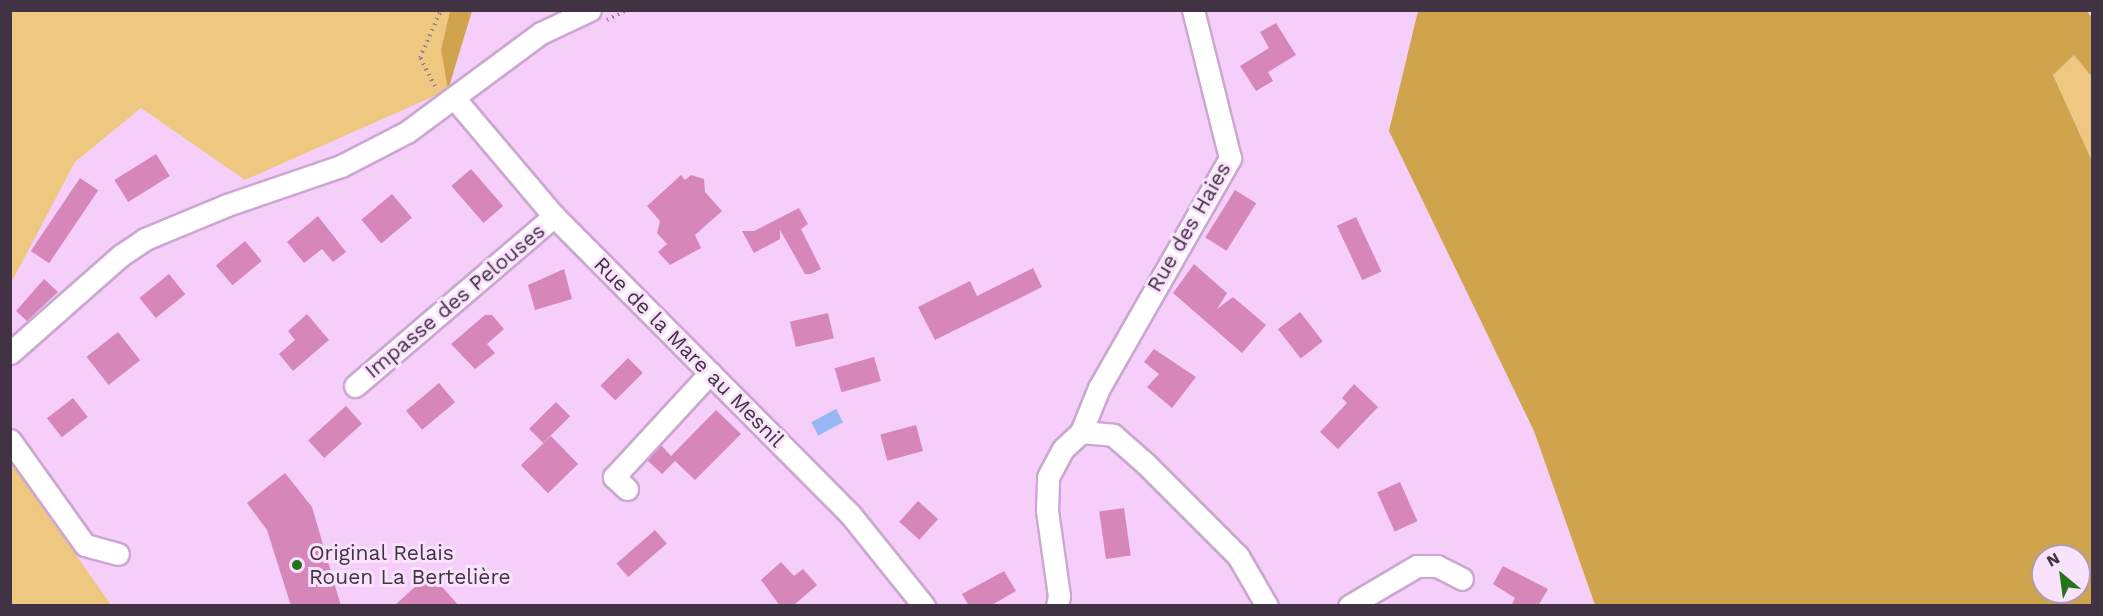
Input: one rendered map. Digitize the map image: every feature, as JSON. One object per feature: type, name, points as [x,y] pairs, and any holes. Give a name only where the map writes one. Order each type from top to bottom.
[{"type":"street","points":[[10,353],[120,256],[145,239],[227,205],[341,166],[407,132],[447,97],[541,33],[590,10]]},
{"type":"street","name":"Rue des Haies","points":[[1057,606],[1059,596],[1047,511],[1048,477],[1063,449],[1081,432],[1121,349],[1230,158],[1194,10]]},
{"type":"street","name":"Rue de la Mare au Mesnil","points":[[447,97],[555,216],[850,514],[924,606]]},
{"type":"street","name":"Impasse des Pelouses","points":[[355,386],[555,216]]},
{"type":"street","points":[[627,489],[614,477],[710,374]]},
{"type":"street","points":[[1081,432],[1113,435],[1153,470],[1238,556],[1268,606]]},
{"type":"street","points":[[10,440],[85,545],[118,554]]},
{"type":"street","points":[[1349,606],[1417,566],[1437,566],[1462,579]]},
{"type":"path","points":[[441,10],[420,58],[447,97]]},
{"type":"shaded area","points":[[11,11],[450,11],[441,50],[448,90],[245,180],[141,108],[75,162],[11,283]]},
{"type":"shaded area","points":[[450,11],[472,11],[448,90],[441,50]]},
{"type":"shaded area","points":[[1418,11],[2087,11],[2092,18],[2092,77],[2074,55],[2053,75],[2092,161],[2092,605],[1595,605],[1534,431],[1389,131]]},
{"type":"shaded area","points":[[2074,55],[2092,77],[2092,161],[2053,75]]},
{"type":"shaded area","points":[[11,462],[111,605],[11,605]]},
{"type":"water","points":[[836,409],[843,422],[818,435],[811,422]]},
{"type":"building","points":[[1276,23],[1296,55],[1268,72],[1273,81],[1256,91],[1240,66],[1269,48],[1260,32]]},
{"type":"building","points":[[156,154],[170,176],[128,202],[114,180]]},
{"type":"building","points":[[471,169],[503,206],[484,223],[451,186]]},
{"type":"building","points":[[681,175],[685,180],[691,175],[704,179],[705,192],[722,211],[695,235],[701,248],[670,265],[658,252],[667,244],[657,233],[660,221],[647,206]]},
{"type":"building","points":[[80,178],[98,190],[49,263],[31,251]]},
{"type":"building","points":[[1235,190],[1256,203],[1227,251],[1205,237]]},
{"type":"building","points":[[392,194],[412,218],[381,243],[361,220]]},
{"type":"building","points":[[799,208],[808,224],[801,229],[821,269],[811,274],[805,274],[780,230],[780,239],[754,253],[742,231],[754,231]]},
{"type":"building","points":[[318,216],[346,252],[333,262],[322,249],[304,263],[287,242]]},
{"type":"building","points":[[1356,217],[1381,271],[1362,280],[1337,226]]},
{"type":"building","points":[[245,241],[262,261],[233,285],[216,265]]},
{"type":"building","points":[[1194,264],[1227,293],[1217,309],[1233,297],[1266,325],[1242,353],[1173,293]]},
{"type":"building","points":[[1033,268],[1042,287],[935,340],[918,307],[970,281],[977,296]]},
{"type":"building","points":[[564,269],[572,299],[535,310],[528,285]]},
{"type":"building","points":[[169,274],[185,294],[156,318],[139,298]]},
{"type":"building","points":[[44,279],[58,292],[27,321],[16,311]]},
{"type":"building","points":[[1300,312],[1323,341],[1301,358],[1278,329]]},
{"type":"building","points":[[828,313],[834,338],[796,347],[790,322]]},
{"type":"building","points":[[307,314],[329,340],[293,371],[279,354],[295,340],[288,331]]},
{"type":"building","points":[[485,315],[492,315],[504,329],[487,344],[495,353],[475,369],[451,344]]},
{"type":"building","points":[[118,332],[140,360],[109,385],[86,357]]},
{"type":"building","points":[[1154,349],[1196,377],[1172,408],[1147,387],[1159,374],[1144,362]]},
{"type":"building","points":[[874,357],[881,381],[841,392],[835,368]]},
{"type":"building","points":[[628,358],[643,373],[615,400],[600,386]]},
{"type":"building","points":[[439,383],[455,402],[422,430],[406,411]]},
{"type":"building","points":[[1354,384],[1378,407],[1338,449],[1320,432],[1347,403],[1342,398]]},
{"type":"building","points":[[73,398],[88,417],[62,437],[47,418]]},
{"type":"building","points":[[556,402],[570,416],[543,443],[529,429]]},
{"type":"building","points":[[346,406],[362,424],[324,458],[308,440]]},
{"type":"building","points":[[716,410],[741,434],[695,480],[675,461],[662,474],[647,460],[661,445],[671,456]]},
{"type":"building","points":[[916,425],[923,451],[887,461],[880,435]]},
{"type":"building","points":[[551,436],[578,464],[548,493],[521,465]]},
{"type":"building","points":[[285,473],[312,507],[341,606],[291,606],[267,530],[247,503]]},
{"type":"building","points":[[1400,482],[1417,521],[1395,531],[1377,492]]},
{"type":"building","points":[[918,501],[938,519],[919,540],[899,522]]},
{"type":"building","points":[[1124,508],[1131,556],[1106,559],[1099,511]]},
{"type":"building","points":[[655,530],[667,544],[628,577],[617,563]]},
{"type":"building","points":[[781,562],[794,576],[803,569],[817,585],[793,606],[780,606],[761,580]]},
{"type":"building","points":[[1503,566],[1548,589],[1538,606],[1511,606],[1515,598],[1493,584]]},
{"type":"building","points":[[1004,571],[1016,591],[990,606],[969,606],[962,594]]},
{"type":"building","points":[[430,573],[459,606],[394,606]]},
{"type":"place","name":"Original Relais Rouen La Bertelière","points":[[297,565]]}]
